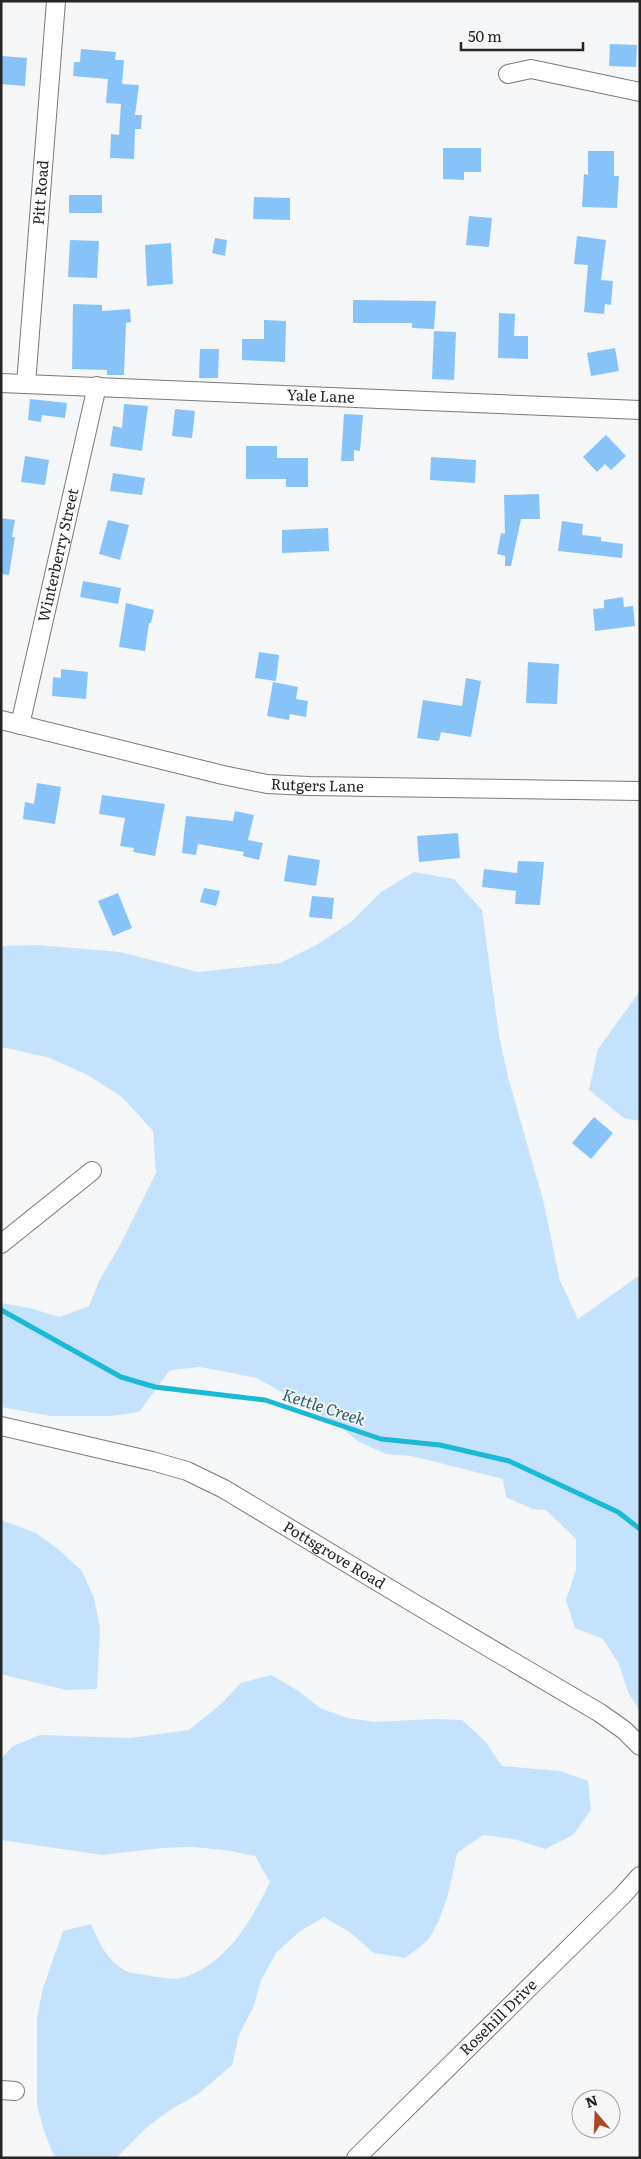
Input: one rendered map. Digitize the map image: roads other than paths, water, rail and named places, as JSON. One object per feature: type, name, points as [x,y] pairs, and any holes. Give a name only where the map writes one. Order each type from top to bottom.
[{"type":"street","name":"Pitt Road","points":[[26,384],[53,2]]},
{"type":"street","points":[[508,74],[531,69],[640,92]]},
{"type":"street","name":"Yale Lane","points":[[1,383],[640,410]]},
{"type":"street","name":"Winterberry Street","points":[[20,725],[97,386]]},
{"type":"street","name":"Rutgers Lane","points":[[1,720],[223,775],[267,784],[640,792]]},
{"type":"street","points":[[1,1244],[92,1171]]},
{"type":"street","name":"Pottsgrove Road","points":[[1,1426],[152,1460],[186,1471],[216,1485],[410,1602],[600,1713],[624,1730],[640,1746]]},
{"type":"street","name":"Rosehill Drive","points":[[356,2158],[622,1896],[640,1876]]},
{"type":"waterway","name":"Kettle Creek","points":[[1,1310],[121,1377],[155,1387],[265,1400],[381,1439],[440,1445],[509,1461],[618,1512],[640,1529]]}]
